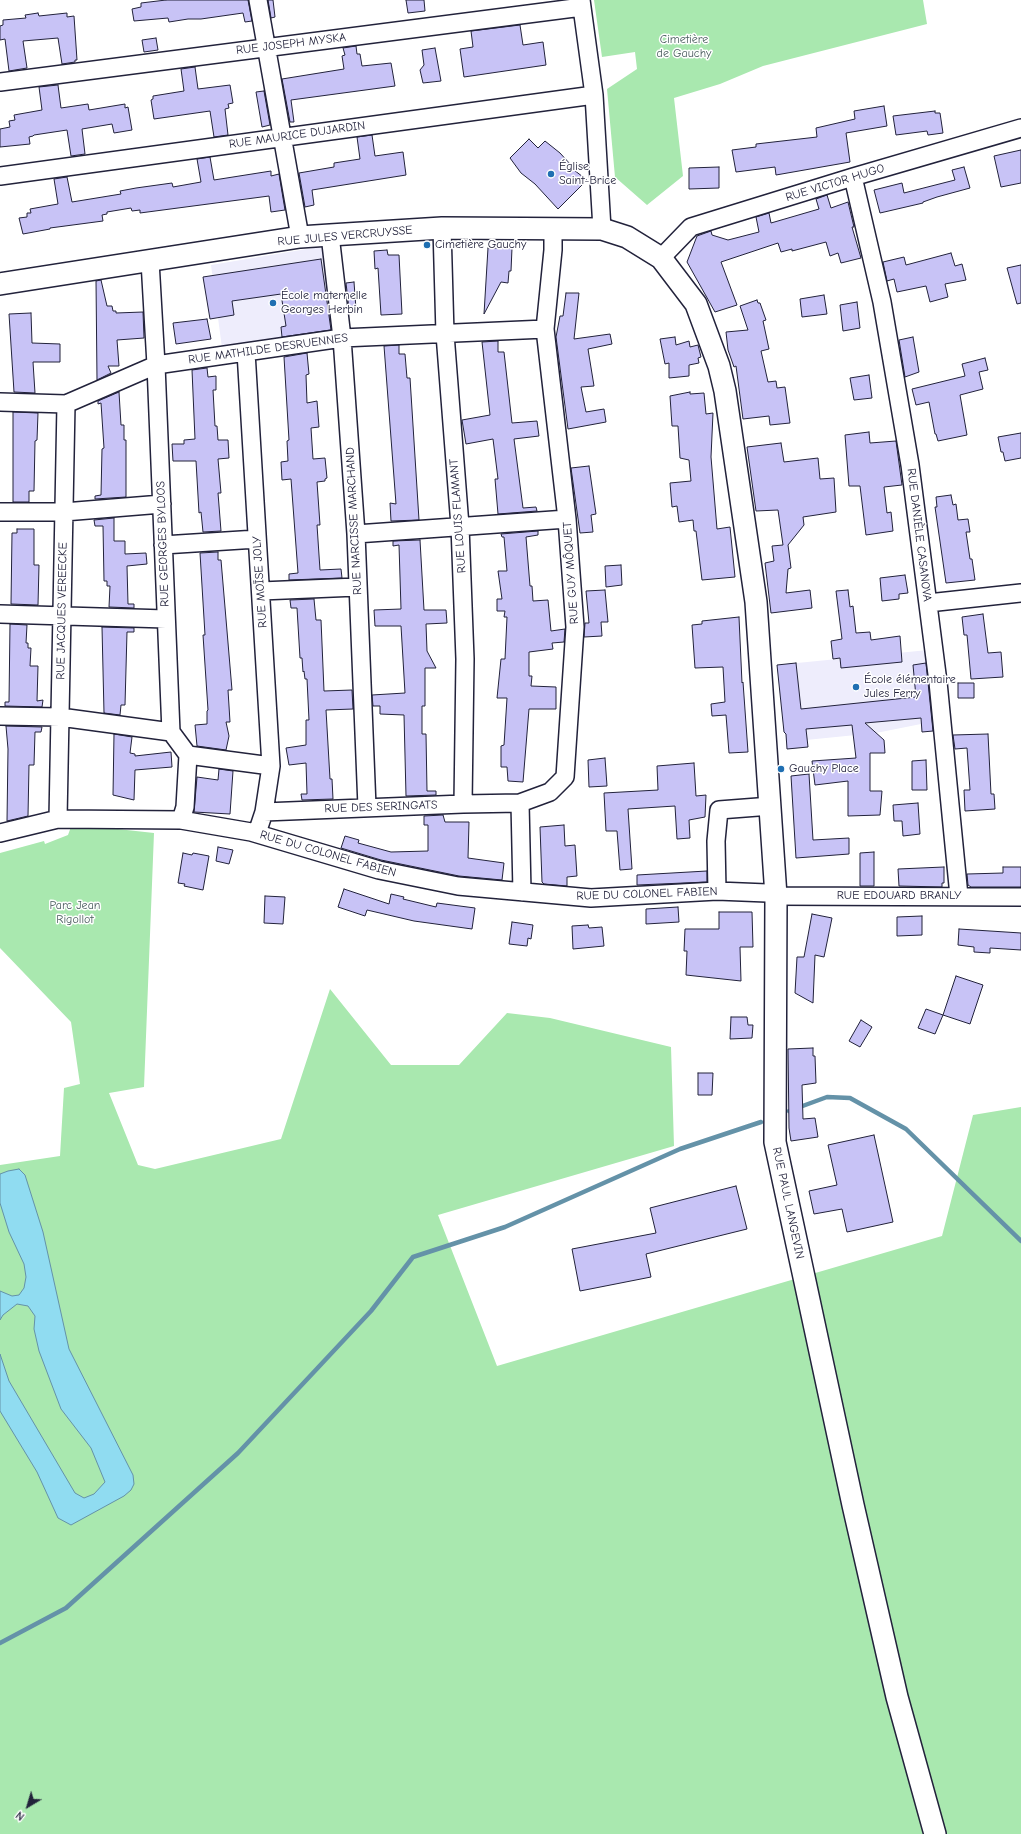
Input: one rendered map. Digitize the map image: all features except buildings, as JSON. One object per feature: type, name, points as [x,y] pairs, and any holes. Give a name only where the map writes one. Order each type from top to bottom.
[{"type":"main road","name":"RUE JULES VERCRUYSSE","points":[[0,282],[330,234],[442,228],[602,229],[627,237],[661,258]]},
{"type":"main road","name":"RUE PAUL LANGEVIN","points":[[661,258],[696,304],[719,366],[725,391],[756,602],[763,724],[771,806],[776,896],[775,1142],[852,1505],[897,1698],[935,1834]]},
{"type":"street","points":[[258,0],[300,238]]},
{"type":"street","points":[[581,3],[594,95],[602,229]]},
{"type":"street","name":"RUE JOSEPH MYSKA","points":[[0,82],[581,3]]},
{"type":"street","name":"RUE MAURICE DUJARDIN","points":[[0,176],[594,95]]},
{"type":"street","name":"RUE VICTOR HUGO","points":[[661,258],[691,227],[853,177],[1021,128]]},
{"type":"street","name":"RUE DANIÈLE CASANOVA","points":[[853,177],[884,310],[910,465],[938,682],[959,896]]},
{"type":"street","name":"RUE LOUIS FLAMANT","points":[[442,228],[444,334],[460,526],[465,659],[463,804]]},
{"type":"street","name":"RUE GUY MÔQUET","points":[[520,803],[550,792],[565,777],[575,627],[567,519],[545,329],[553,250],[553,229]]},
{"type":"street","name":"RUE NARCISSE MARCHAND","points":[[330,234],[342,338],[356,534],[357,587],[368,807]]},
{"type":"street","name":"RUE GEORGES BYLOOS","points":[[150,261],[156,365],[171,732]]},
{"type":"street","name":"RUE MATHILDE DESRUENNES","points":[[0,402],[66,404],[156,365],[342,338],[545,329]]},
{"type":"street","name":"RUE MOÏSE JOLY","points":[[246,352],[271,766],[264,812]]},
{"type":"street","name":"RUE JACQUES VEREECKE","points":[[58,819],[66,404]]},
{"type":"street","points":[[0,512],[64,512],[162,504]]},
{"type":"street","points":[[356,534],[567,519]]},
{"type":"street","points":[[163,545],[257,539]]},
{"type":"street","points":[[261,591],[357,587]]},
{"type":"street","points":[[928,603],[1021,593]]},
{"type":"street","points":[[0,614],[166,619]]},
{"type":"street","points":[[0,716],[60,717],[171,732],[188,755],[185,807],[180,820]]},
{"type":"street","points":[[188,755],[271,766]]},
{"type":"street","points":[[520,803],[522,892]]},
{"type":"street","name":"RUE DES SERINGATS","points":[[264,812],[368,807],[520,803]]},
{"type":"street","points":[[717,891],[716,841],[719,810],[771,806]]},
{"type":"street","points":[[257,833],[264,812]]},
{"type":"street","name":"RUE DU COLONEL FABIEN","points":[[0,833],[58,819],[180,820],[257,833],[379,870],[458,886],[591,898],[717,891],[768,893],[776,896]]},
{"type":"street","name":"RUE EDOUARD BRANLY","points":[[776,896],[1021,897]]},
{"type":"shaded area","name":"École maternelle Georges Herbin","points":[[319,247],[325,251],[332,330],[222,348],[211,265]]},
{"type":"shaded area","name":"École élémentaire Jules Ferry","points":[[928,650],[934,708],[932,711],[934,724],[921,724],[876,733],[786,742],[777,665]]},
{"type":"green space","name":"Cimetière de Gauchy","points":[[594,0],[923,0],[927,24],[763,66],[720,84],[674,98],[683,176],[647,205],[615,177],[607,89],[637,69],[635,52],[602,57]]},
{"type":"green space","name":"Parc Jean Rigollot","points":[[72,824],[154,833],[144,1087],[109,1093],[138,1165],[155,1169],[281,1139],[330,989],[391,1065],[459,1065],[507,1013],[550,1018],[671,1047],[674,1146],[438,1215],[497,1366],[942,1236],[973,1115],[1021,1107],[1021,1834],[0,1834],[0,1165],[60,1156],[64,1088],[80,1084],[71,1022],[0,948],[0,853],[44,841],[45,844],[68,835]]},
{"type":"water","points":[[19,1169],[25,1175],[43,1232],[69,1349],[133,1475],[134,1484],[131,1490],[124,1496],[71,1525],[58,1518],[37,1472],[0,1411],[0,1354],[9,1381],[75,1493],[84,1498],[94,1494],[105,1482],[91,1448],[61,1409],[39,1351],[34,1329],[35,1316],[28,1306],[17,1304],[3,1315],[0,1320],[0,1291],[12,1296],[19,1295],[24,1288],[26,1277],[24,1264],[9,1232],[0,1203],[0,1174]]},
{"type":"waterway","points":[[789,1111],[827,1097],[850,1098],[906,1129],[1021,1241]]},
{"type":"waterway","points":[[0,1643],[66,1608],[238,1453],[371,1311],[413,1257],[505,1227],[680,1149],[761,1122]]},
{"type":"place","name":"Église Saint-Brice","points":[[551,174]]},
{"type":"place","name":"Cimetière Gauchy","points":[[427,245]]},
{"type":"place","name":"École maternelle Georges Herbin","points":[[273,303]]},
{"type":"place","name":"École élémentaire Jules Ferry","points":[[856,687]]},
{"type":"place","name":"Gauchy Place","points":[[781,769]]}]
